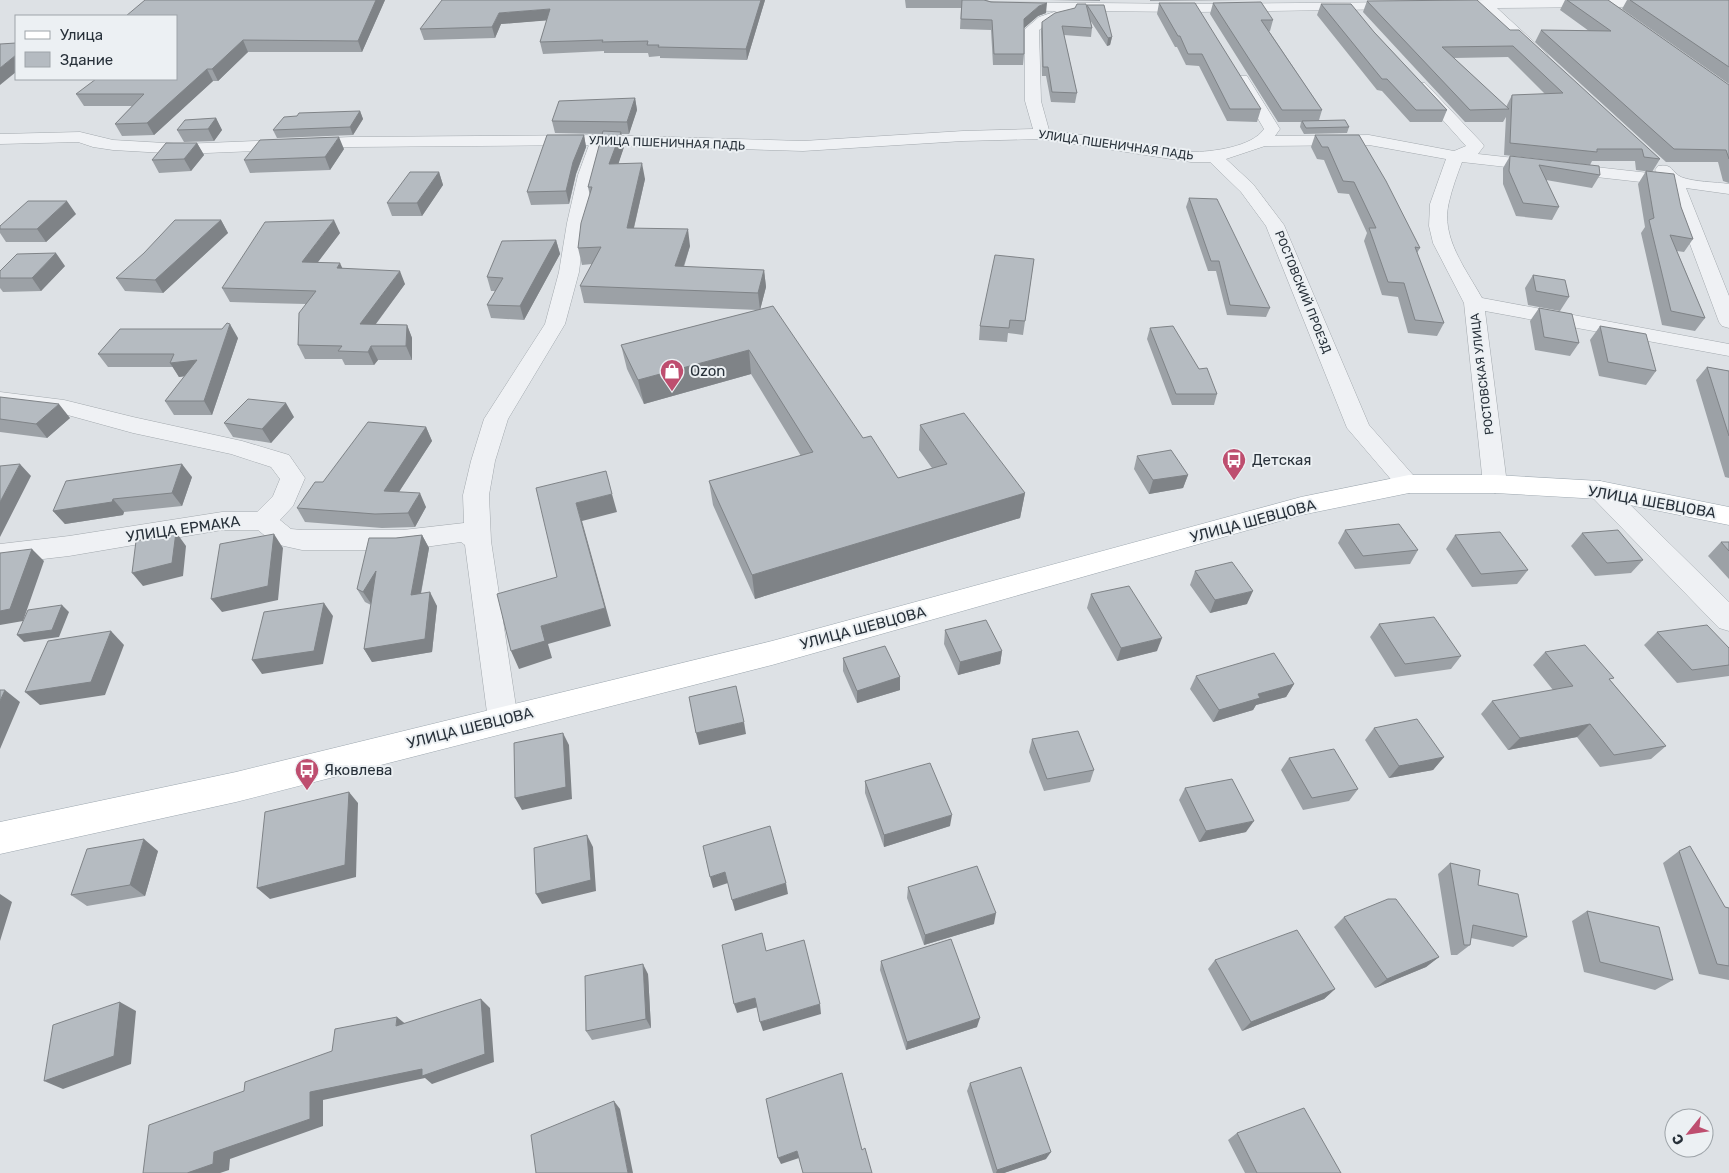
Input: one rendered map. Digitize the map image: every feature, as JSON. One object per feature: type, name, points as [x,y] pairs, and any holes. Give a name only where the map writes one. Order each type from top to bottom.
[{"type":"main road","name":"УЛИЦА ШЕВЦОВА","points":[[0,838],[236,787],[782,651],[1301,506],[1409,484],[1495,484],[1600,490],[1729,516]]},
{"type":"street","points":[[967,0],[991,6],[1078,7],[1203,16],[1349,6],[1417,5]]},
{"type":"street","points":[[1436,5],[1729,2]]},
{"type":"street","points":[[1602,3],[1626,20]]},
{"type":"street","points":[[1485,4],[1556,70]]},
{"type":"street","points":[[1349,6],[1365,26]]},
{"type":"street","points":[[1042,134],[1033,100],[1032,29],[1050,16],[1068,12],[1078,7]]},
{"type":"street","points":[[1232,64],[1272,128],[1264,141]]},
{"type":"street","points":[[1409,74],[1476,146],[1472,150],[1455,156]]},
{"type":"street","name":"УЛИЦА ПШЕНИЧНАЯ ПАДЬ","points":[[0,139],[80,137],[93,142],[113,145],[182,149],[352,142],[599,140],[734,146],[803,146],[963,136],[1042,134],[1192,156],[1214,157]]},
{"type":"street","points":[[503,720],[478,541],[476,496],[483,461],[496,418],[555,324],[569,272],[576,223],[587,175],[599,140]]},
{"type":"street","points":[[1214,157],[1264,141],[1369,140],[1455,156],[1676,181],[1729,189]]},
{"type":"street","name":"РОСТОВСКАЯ УЛИЦА","points":[[1455,156],[1439,204],[1438,226],[1442,243],[1474,303],[1495,484]]},
{"type":"street","name":"РОСТОВСКИЙ ПРОЕЗД","points":[[1214,157],[1247,188],[1275,224],[1359,428],[1409,484]]},
{"type":"street","points":[[1654,161],[1676,181],[1729,322]]},
{"type":"street","points":[[1474,303],[1729,350]]},
{"type":"street","points":[[0,399],[64,407],[133,425],[234,446],[280,461],[293,478],[284,500],[264,521],[284,537],[302,540],[403,540],[466,532],[478,541]]},
{"type":"street","points":[[1600,490],[1729,620]]},
{"type":"street","name":"УЛИЦА ЕРМАКА","points":[[0,554],[69,546],[222,521],[264,521]]},
{"type":"building","points":[[145,0],[376,0],[358,41],[243,40],[212,69],[207,69],[147,123],[115,124],[144,94],[76,94],[95,80],[178,80],[178,15],[127,15]]},
{"type":"building","points":[[442,0],[761,0],[746,49],[658,47],[659,45],[647,45],[648,41],[540,42],[550,9],[499,13],[492,27],[420,29]]},
{"type":"building","points":[[962,0],[1047,3],[1039,6],[1024,19],[1024,54],[994,54],[992,20],[961,19]]},
{"type":"building","points":[[1477,0],[1510,30],[1519,30],[1660,159],[1644,157],[1642,149],[1597,149],[1597,152],[1510,143],[1512,95],[1563,93],[1513,46],[1442,47],[1509,109],[1470,110],[1367,1]]},
{"type":"building","points":[[1567,0],[1608,0],[1729,85],[1729,159],[1726,150],[1674,149],[1541,30],[1611,31]]},
{"type":"building","points":[[1630,0],[1729,0],[1729,67]]},
{"type":"building","points":[[1261,2],[1273,20],[1261,20],[1322,110],[1282,110],[1213,3]]},
{"type":"building","points":[[1159,3],[1195,3],[1261,109],[1230,109],[1202,54],[1188,54],[1180,36],[1178,36]]},
{"type":"building","points":[[1077,4],[1086,4],[1092,28],[1062,26],[1077,93],[1052,92],[1048,67],[1043,67],[1042,22],[1055,13],[1075,8]]},
{"type":"building","points":[[1321,4],[1351,4],[1374,32],[1447,110],[1416,110],[1387,79],[1382,79]]},
{"type":"building","points":[[1087,5],[1104,5],[1112,37],[1108,38]]},
{"type":"building","points":[[15,43],[15,56],[0,68],[0,44]]},
{"type":"building","points":[[635,98],[627,122],[552,121],[559,101]]},
{"type":"building","points":[[360,111],[350,127],[273,130],[284,117],[297,116],[299,113]]},
{"type":"building","points":[[216,118],[208,129],[177,130],[185,120]]},
{"type":"building","points":[[1345,120],[1349,127],[1306,128],[1302,121]]},
{"type":"building","points":[[603,131],[621,132],[609,164],[642,163],[627,228],[688,229],[675,266],[764,270],[758,293],[580,286],[601,247],[578,248],[581,223],[592,187],[588,187]]},
{"type":"building","points":[[547,135],[584,135],[573,162],[566,191],[527,192]]},
{"type":"building","points":[[1315,135],[1359,135],[1386,181],[1420,248],[1415,247],[1444,323],[1415,320],[1404,283],[1388,282],[1369,228],[1376,228],[1354,182],[1343,181],[1328,147],[1322,147]]},
{"type":"building","points":[[339,137],[325,157],[244,160],[260,140]]},
{"type":"building","points":[[166,143],[197,143],[184,159],[152,160]]},
{"type":"building","points":[[1510,156],[1599,166],[1600,175],[1539,165],[1559,207],[1523,203],[1509,171]]},
{"type":"building","points":[[1646,171],[1674,174],[1681,207],[1693,239],[1670,235],[1705,318],[1671,311],[1649,220],[1654,218]]},
{"type":"building","points":[[410,172],[439,172],[417,203],[387,203]]},
{"type":"building","points":[[1189,198],[1217,199],[1270,308],[1230,305],[1219,261],[1211,261]]},
{"type":"building","points":[[28,201],[67,201],[37,229],[0,229],[0,226]]},
{"type":"building","points":[[175,220],[221,220],[155,280],[116,278],[144,253]]},
{"type":"building","points":[[334,220],[302,262],[340,263],[337,268],[400,271],[360,324],[407,325],[406,346],[371,346],[368,352],[338,351],[342,346],[298,345],[299,313],[316,291],[222,288],[265,222]]},
{"type":"building","points":[[556,240],[520,306],[487,305],[503,278],[487,277],[502,241]]},
{"type":"building","points":[[56,253],[32,278],[0,278],[0,271],[17,254]]},
{"type":"building","points":[[995,255],[1034,259],[1025,321],[1010,320],[1009,328],[980,326]]},
{"type":"building","points":[[1533,275],[1565,280],[1569,297],[1536,291]]},
{"type":"building","points":[[773,306],[863,438],[871,436],[898,478],[947,464],[920,425],[964,413],[1025,493],[752,575],[709,481],[813,452],[749,350],[638,380],[621,345]]},
{"type":"building","points":[[1539,308],[1572,314],[1579,343],[1544,337]]},
{"type":"building","points":[[227,323],[230,324],[204,401],[165,401],[197,360],[170,363],[174,354],[98,354],[120,329],[222,329]]},
{"type":"building","points":[[1173,326],[1199,369],[1207,368],[1217,394],[1176,394],[1150,328]]},
{"type":"building","points":[[1600,326],[1646,334],[1656,371],[1608,362]]},
{"type":"building","points":[[1707,367],[1729,371],[1729,436]]},
{"type":"building","points":[[0,397],[59,404],[36,424],[0,419]]},
{"type":"building","points":[[248,399],[286,403],[262,429],[224,423]]},
{"type":"building","points":[[368,422],[426,427],[384,491],[420,493],[408,513],[375,514],[297,508],[315,482],[323,482]]},
{"type":"building","points":[[1171,450],[1188,475],[1153,480],[1137,456]]},
{"type":"building","points":[[20,464],[0,502],[0,466]]},
{"type":"building","points":[[182,464],[172,493],[113,499],[112,502],[53,511],[66,481]]},
{"type":"building","points":[[606,471],[612,494],[576,503],[605,608],[541,626],[545,641],[511,651],[497,594],[557,577],[536,488]]},
{"type":"building","points":[[1399,524],[1418,550],[1363,556],[1345,530]]},
{"type":"building","points":[[1618,530],[1643,560],[1607,563],[1582,533]]},
{"type":"building","points":[[176,532],[172,563],[132,573],[136,541]]},
{"type":"building","points":[[1500,532],[1528,570],[1481,574],[1455,535]]},
{"type":"building","points":[[274,534],[268,586],[211,599],[220,544]]},
{"type":"building","points":[[422,535],[411,595],[430,592],[425,639],[364,649],[376,571],[363,592],[357,589],[369,538],[396,538]]},
{"type":"building","points":[[1721,542],[1729,542],[1729,551]]},
{"type":"building","points":[[32,549],[10,609],[0,611],[0,553]]},
{"type":"building","points":[[1232,562],[1253,591],[1215,600],[1195,571]]},
{"type":"building","points":[[1129,586],[1162,638],[1121,648],[1091,594]]},
{"type":"building","points":[[324,603],[314,651],[252,660],[264,612]]},
{"type":"building","points":[[62,605],[52,630],[17,635],[28,610]]},
{"type":"building","points":[[1434,617],[1461,656],[1405,664],[1379,624]]},
{"type":"building","points":[[986,620],[1002,651],[960,662],[945,630]]},
{"type":"building","points":[[1707,625],[1729,648],[1729,665],[1692,670],[1657,632]]},
{"type":"building","points":[[111,631],[91,682],[25,692],[48,641]]},
{"type":"building","points":[[1585,645],[1614,678],[1609,679],[1666,746],[1614,755],[1590,724],[1520,738],[1492,701],[1573,686],[1545,652]]},
{"type":"building","points":[[885,646],[900,677],[857,691],[843,658]]},
{"type":"building","points":[[1274,653],[1294,684],[1258,694],[1260,698],[1219,710],[1196,676]]},
{"type":"building","points":[[736,686],[744,722],[696,733],[689,697]]},
{"type":"building","points":[[0,690],[5,690],[0,701]]},
{"type":"building","points":[[1417,719],[1444,757],[1399,766],[1374,728]]},
{"type":"building","points":[[1078,731],[1094,770],[1047,779],[1032,739]]},
{"type":"building","points":[[563,733],[566,787],[515,798],[514,743]]},
{"type":"building","points":[[1334,749],[1358,789],[1312,798],[1289,758]]},
{"type":"building","points":[[930,763],[952,815],[884,835],[865,781]]},
{"type":"building","points":[[1232,779],[1254,821],[1206,831],[1185,788]]},
{"type":"building","points":[[349,792],[345,865],[257,888],[265,812]]},
{"type":"building","points":[[770,826],[786,883],[732,900],[725,872],[710,877],[703,846]]},
{"type":"building","points":[[587,835],[591,880],[536,894],[534,848]]},
{"type":"building","points":[[144,839],[130,885],[71,895],[87,849]]},
{"type":"building","points":[[1690,846],[1725,907],[1729,908],[1729,966],[1717,964],[1679,851]]},
{"type":"building","points":[[1450,863],[1480,870],[1478,885],[1518,894],[1527,937],[1473,925],[1470,945],[1464,945]]},
{"type":"building","points":[[977,866],[996,913],[925,935],[908,887]]},
{"type":"building","points":[[1388,899],[1396,899],[1439,957],[1387,979],[1344,917]]},
{"type":"building","points":[[1587,911],[1659,927],[1673,980],[1600,962]]},
{"type":"building","points":[[1297,930],[1335,989],[1251,1022],[1215,960]]},
{"type":"building","points":[[762,933],[766,951],[804,940],[820,1004],[760,1022],[755,998],[734,1004],[722,945]]},
{"type":"building","points":[[951,939],[980,1018],[907,1042],[881,961]]},
{"type":"building","points":[[643,964],[646,1019],[586,1031],[585,976]]},
{"type":"building","points":[[481,999],[485,1054],[422,1076],[422,1069],[310,1092],[310,1119],[214,1152],[213,1164],[187,1173],[143,1173],[149,1125],[244,1091],[245,1082],[332,1051],[335,1029],[397,1017],[396,1026]]},
{"type":"building","points":[[120,1002],[114,1056],[44,1081],[53,1025]]},
{"type":"building","points":[[1021,1067],[1051,1152],[997,1170],[970,1083]]},
{"type":"building","points":[[842,1073],[862,1150],[865,1148],[872,1173],[803,1173],[797,1151],[778,1158],[766,1099]]},
{"type":"building","points":[[614,1101],[628,1173],[536,1173],[531,1135]]},
{"type":"building","points":[[1304,1108],[1341,1173],[1257,1173],[1237,1133]]},
{"type":"place","name":"Ozon","points":[[672,392]]},
{"type":"place","name":"Детская","points":[[1234,481]]},
{"type":"place","name":"Яковлева","points":[[307,791]]}]
